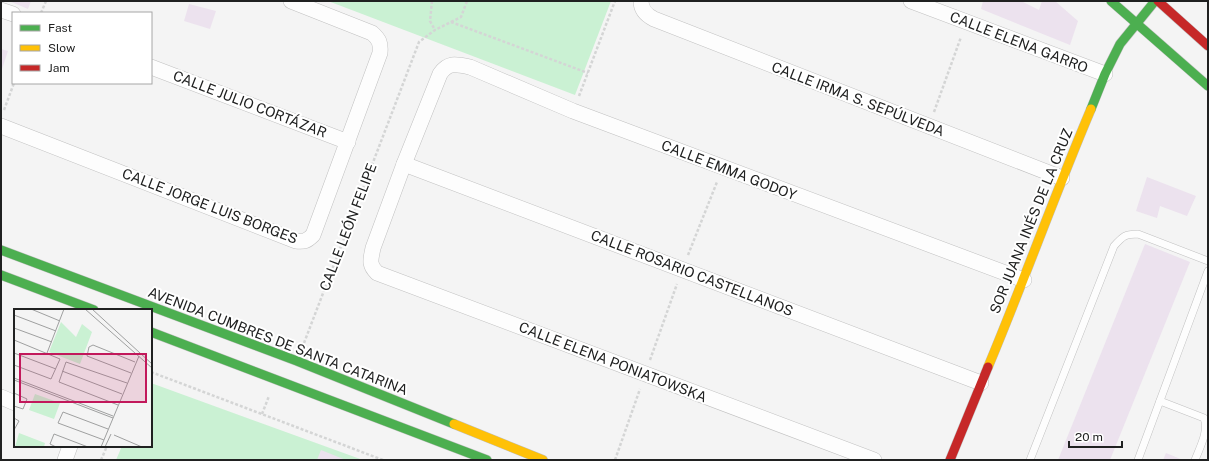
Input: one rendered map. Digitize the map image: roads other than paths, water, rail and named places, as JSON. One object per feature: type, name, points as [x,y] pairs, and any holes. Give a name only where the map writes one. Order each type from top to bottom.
[{"type":"street","name":"CALLE JORGE LUIS BORGES","points":[[2,118],[288,238],[302,242],[308,240],[313,235],[348,142],[380,53],[381,45],[378,38],[372,33],[291,1]]},
{"type":"street","name":"CALLE IRMA S. SEPÚLVEDA","points":[[641,1],[643,10],[647,16],[654,20],[1062,178]]},
{"type":"street","name":"CALLE ELENA GARRO","points":[[911,1],[1105,74]]},
{"type":"street","points":[[1111,1],[1208,86]]},
{"type":"street","points":[[1156,1],[1208,46]]},
{"type":"street","name":"SOR JUANA INÉS DE LA CRUZ","points":[[950,460],[1024,280],[1062,178],[1105,74],[1120,44],[1136,23],[1156,1]]},
{"type":"street","points":[[1,10],[12,14]]},
{"type":"street","name":"CALLE EMMA GODOY","points":[[440,74],[444,67],[453,64],[470,67],[573,111],[1024,280]]},
{"type":"street","name":"CALLE JULIO CORTÁZAR","points":[[152,67],[348,142]]},
{"type":"street","name":"CALLE ELENA PONIATOWSKA","points":[[440,74],[404,164],[373,248],[371,260],[372,268],[377,273],[874,460]]},
{"type":"street","name":"CALLE ROSARIO CASTELLANOS","points":[[404,164],[981,382]]},
{"type":"street","name":"AVENIDA CUMBRES DE SANTA CATARINA","points":[[1,250],[297,361],[301,376]]},
{"type":"street","points":[[1,275],[91,309]]},
{"type":"street","name":"AVENIDA CUMBRES DE SANTA CATARINA","points":[[152,332],[287,383],[301,376],[543,460]]},
{"type":"street","name":"AVENIDA CUMBRES DE SANTA CATARINA","points":[[301,376],[488,460]]},
{"type":"street","points":[[1,398],[14,403]]},
{"type":"street","points":[[65,460],[70,447]]},
{"type":"lane","points":[[1030,460],[1114,246],[1121,238],[1127,234],[1138,234],[1208,261]]},
{"type":"lane","points":[[1138,460],[1208,271]]},
{"type":"lane","points":[[1160,401],[1204,418],[1206,429],[1195,460]]}]
